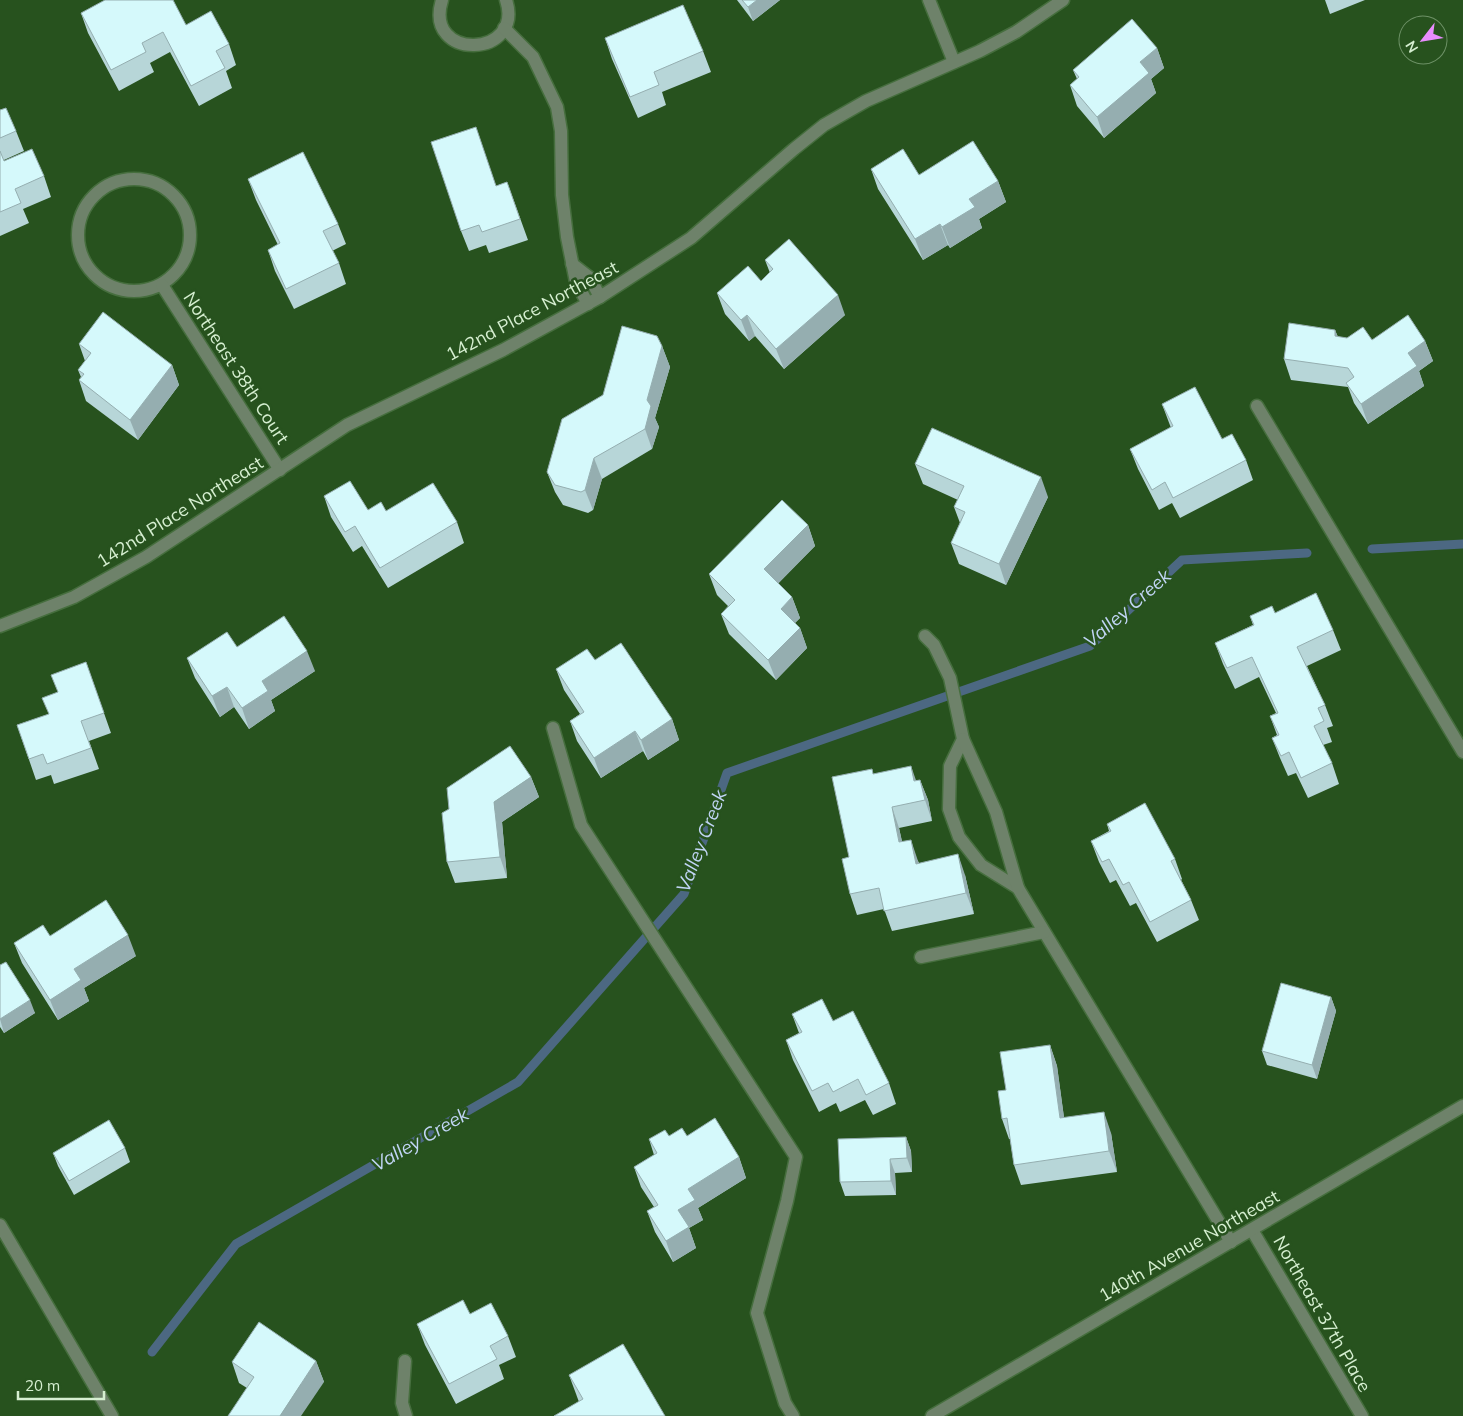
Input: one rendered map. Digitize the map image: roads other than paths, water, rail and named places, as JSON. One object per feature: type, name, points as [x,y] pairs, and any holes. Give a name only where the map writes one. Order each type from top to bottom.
[{"type":"street","points":[[442,0],[439,9],[440,22],[447,34],[457,42],[470,46],[483,45],[495,39],[504,28],[508,15],[506,0]]},
{"type":"street","points":[[928,0],[954,62]]},
{"type":"street","name":"142nd Place Northeast","points":[[0,626],[74,597],[146,557],[347,425],[503,350],[600,297],[691,238],[794,148],[824,126],[866,101],[1016,32],[1063,0]]},
{"type":"street","points":[[504,28],[533,57],[557,107],[562,131],[562,195],[572,264],[576,282],[588,304]]},
{"type":"street","name":"Northeast 38th Court","points":[[127,178],[149,180],[169,190],[183,207],[190,228],[189,250],[179,270],[162,285],[140,291],[118,290],[99,279],[84,263],[78,242],[79,219],[89,199],[106,185],[127,178]]},
{"type":"street","points":[[572,264],[590,278],[600,297]]},
{"type":"street","name":"Northeast 38th Court","points":[[162,285],[280,470]]},
{"type":"street","points":[[1257,406],[1463,752]]},
{"type":"street","points":[[925,636],[934,645],[950,678],[963,739],[996,812],[1018,888],[1231,1242]]},
{"type":"street","points":[[553,728],[581,825],[796,1157],[787,1201],[757,1313],[785,1403],[793,1416]]},
{"type":"street","points":[[963,739],[950,766],[949,809],[959,837],[981,865],[1018,888]]},
{"type":"street","points":[[921,957],[1044,932]]},
{"type":"street","name":"140th Avenue Northeast","points":[[932,1416],[1463,1106]]},
{"type":"street","points":[[0,1224],[112,1416]]},
{"type":"street","name":"Northeast 37th Place","points":[[1252,1230],[1362,1416]]},
{"type":"street","points":[[405,1361],[402,1403],[406,1416]]},
{"type":"waterway","name":"Valley Creek","points":[[1372,549],[1463,544]]},
{"type":"waterway","name":"Valley Creek","points":[[152,1352],[236,1244],[518,1082],[684,894],[727,773],[1090,646],[1182,560],[1307,553]]}]
